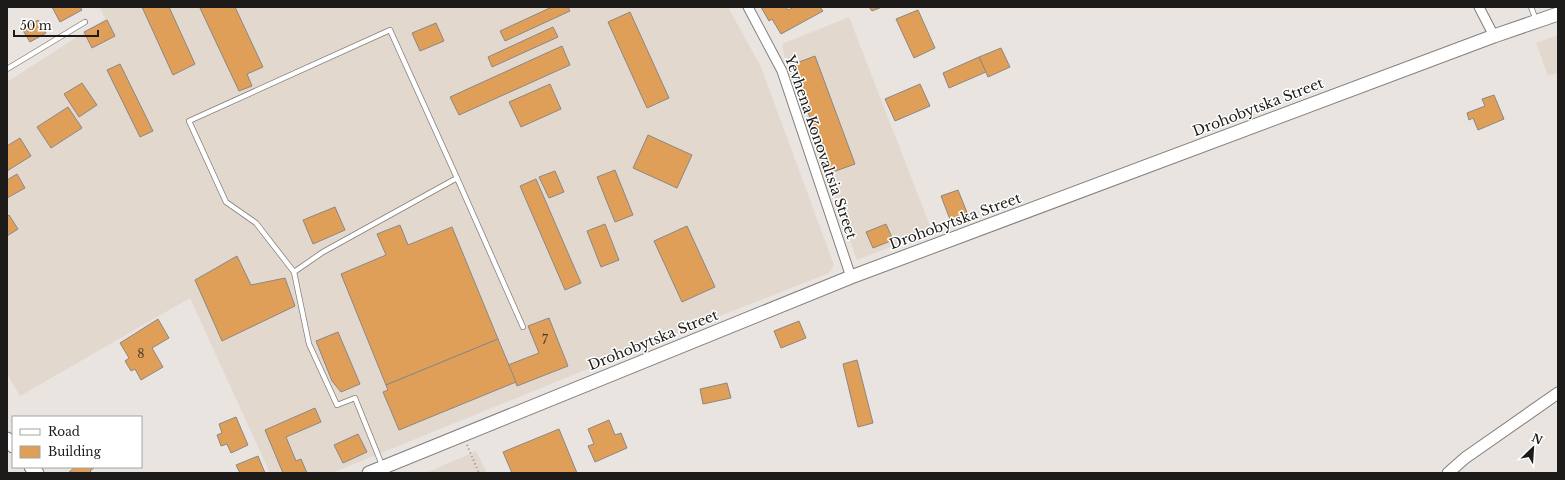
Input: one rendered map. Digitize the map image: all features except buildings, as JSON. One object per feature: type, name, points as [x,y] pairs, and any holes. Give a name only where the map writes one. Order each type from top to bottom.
[{"type":"main road","name":"Drohobytska Street","points":[[369,473],[851,277],[1494,36],[1558,14]]},
{"type":"street","name":"Yevhena Konovaltsia Street","points":[[748,7],[782,70],[851,277]]},
{"type":"street","points":[[1479,7],[1494,36]]},
{"type":"street","points":[[1448,473],[1465,458],[1558,393]]},
{"type":"lane","points":[[1531,7],[1537,21]]},
{"type":"lane","points":[[7,69],[85,22]]},
{"type":"lane","points":[[383,467],[355,398],[338,405],[309,344],[294,272],[256,223],[226,202],[189,121],[390,30],[523,327]]},
{"type":"lane","points":[[294,272],[323,252],[457,178]]},
{"type":"path","points":[[462,435],[480,473]]},
{"type":"shaded area","points":[[100,7],[728,7],[761,67],[834,265],[829,273],[654,342],[332,473],[270,473],[190,298],[20,396],[7,374],[7,82],[105,19]]},
{"type":"shaded area","points":[[849,17],[932,231],[857,260],[785,60],[782,44]]},
{"type":"shaded area","points":[[1558,35],[1558,73],[1548,76],[1536,43]]},
{"type":"shaded area","points":[[476,451],[487,473],[426,473]]}]
